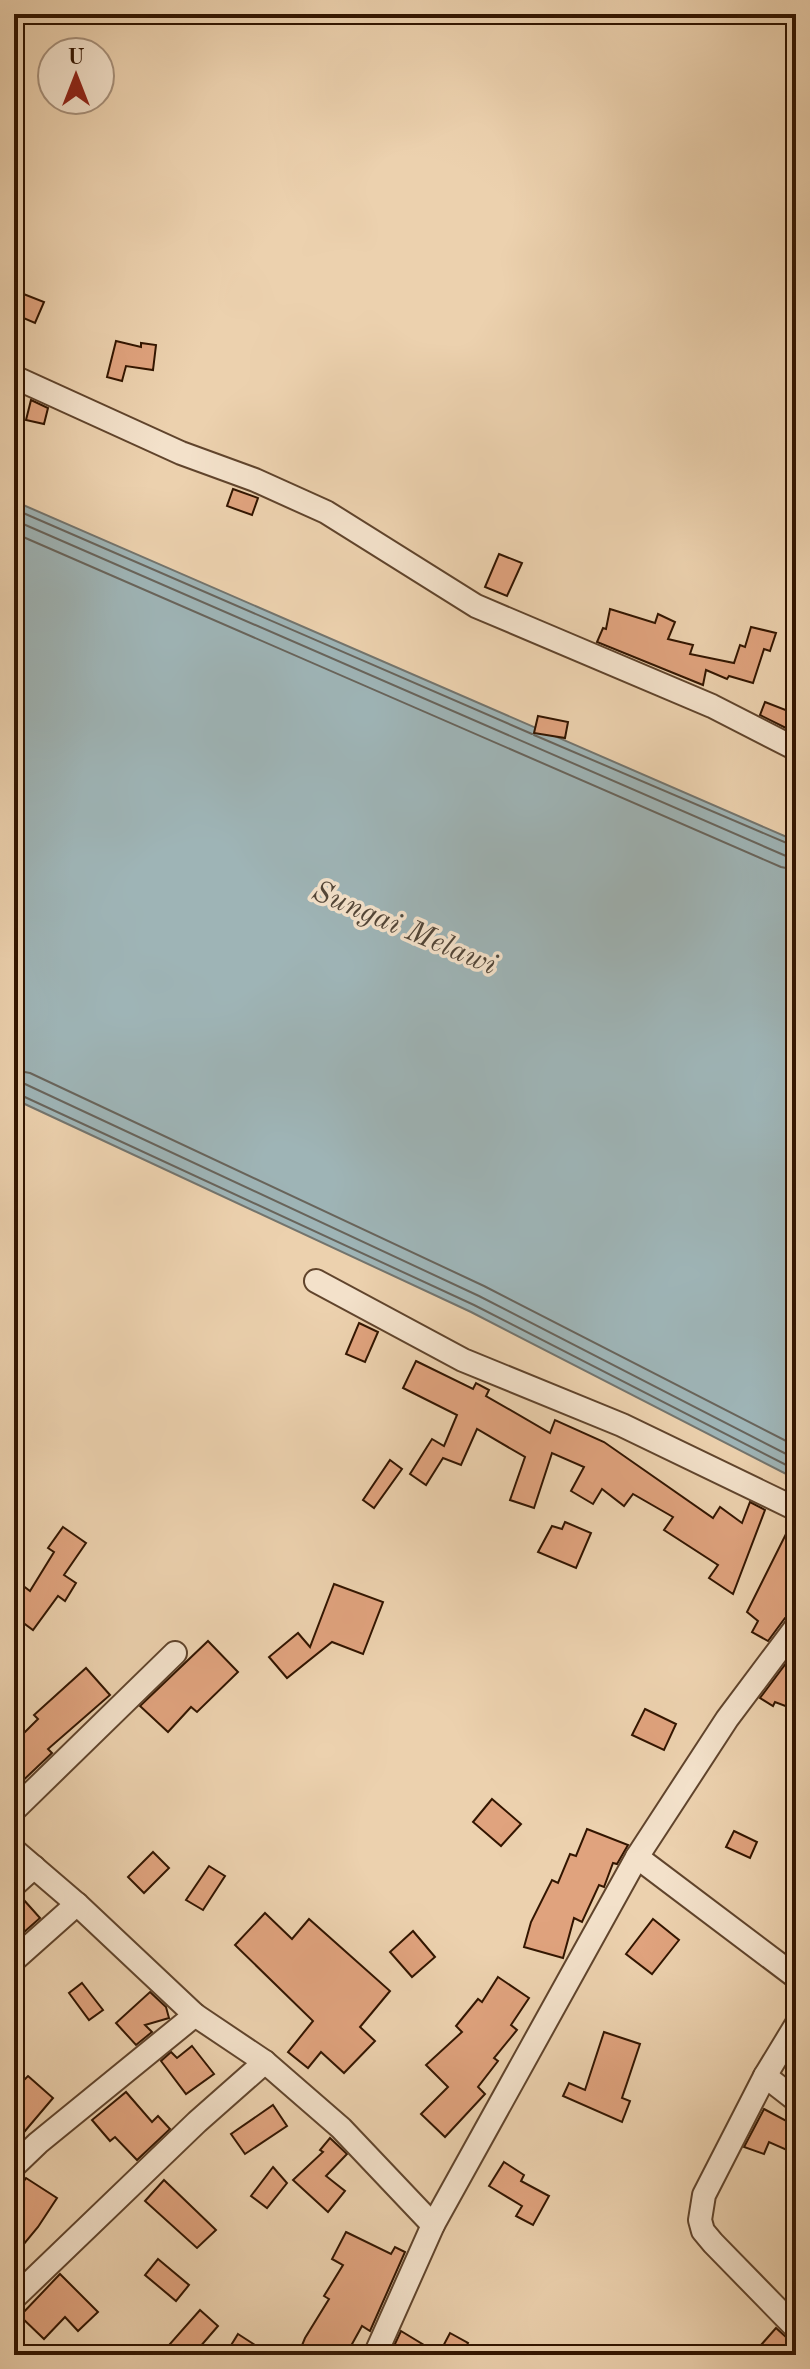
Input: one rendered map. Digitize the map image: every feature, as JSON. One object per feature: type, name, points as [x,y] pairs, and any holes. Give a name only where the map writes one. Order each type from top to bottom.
[{"type":"street","points":[[14,377],[181,453],[255,480],[326,512],[476,606],[712,706],[796,749]]},
{"type":"street","points":[[316,1281],[463,1360],[622,1425],[796,1509]]},
{"type":"street","points":[[375,2355],[433,2225],[637,1857],[727,1719],[796,1627]]},
{"type":"street","points":[[14,1810],[175,1653]]},
{"type":"street","points":[[14,1850],[77,1904],[195,2015],[265,2062],[341,2128],[433,2225]]},
{"type":"street","points":[[637,1857],[796,1977]]},
{"type":"street","points":[[14,1885],[34,1867]]},
{"type":"street","points":[[14,1960],[77,1904]]},
{"type":"street","points":[[14,2166],[195,2015]]},
{"type":"street","points":[[796,2025],[765,2076],[704,2195],[700,2220],[703,2231],[713,2243],[796,2328]]},
{"type":"street","points":[[14,2298],[197,2122],[265,2062]]},
{"type":"street","points":[[765,2076],[796,2100]]},
{"type":"water","name":"Sungai Melawi","points":[[14,501],[796,841],[796,1479],[471,1312],[14,1099]]},
{"type":"building","points":[[21,293],[44,302],[35,323],[14,314]]},
{"type":"building","points":[[116,341],[141,347],[141,343],[156,345],[153,370],[126,366],[122,381],[107,377]]},
{"type":"building","points":[[31,400],[48,408],[44,424],[26,420]]},
{"type":"building","points":[[233,489],[258,498],[252,515],[227,506]]},
{"type":"building","points":[[499,554],[522,563],[507,596],[485,587]]},
{"type":"building","points":[[610,609],[655,623],[658,614],[675,622],[668,639],[693,645],[690,654],[734,663],[740,645],[745,647],[751,627],[776,633],[770,651],[764,649],[753,683],[729,676],[727,679],[706,670],[703,685],[597,642],[603,628],[606,629]]},
{"type":"building","points":[[765,702],[796,714],[790,730],[760,715]]},
{"type":"building","points":[[538,716],[568,722],[565,738],[534,733]]},
{"type":"building","points":[[359,1323],[378,1332],[365,1362],[346,1354]]},
{"type":"building","points":[[416,1361],[473,1389],[476,1383],[489,1390],[486,1396],[550,1433],[555,1420],[604,1442],[713,1518],[720,1507],[742,1523],[750,1502],[765,1510],[733,1594],[709,1578],[718,1565],[664,1530],[673,1517],[633,1494],[624,1506],[602,1489],[593,1504],[571,1491],[584,1467],[552,1453],[534,1508],[510,1500],[525,1457],[477,1429],[461,1465],[443,1458],[426,1485],[410,1474],[432,1439],[444,1446],[457,1415],[403,1388]]},
{"type":"building","points":[[390,1460],[402,1469],[374,1508],[363,1500]]},
{"type":"building","points":[[565,1522],[591,1533],[576,1568],[538,1552],[552,1526],[562,1529]]},
{"type":"building","points":[[792,1522],[796,1523],[796,1613],[785,1618],[768,1641],[752,1632],[758,1621],[747,1612]]},
{"type":"building","points":[[63,1527],[86,1543],[64,1575],[76,1583],[65,1601],[58,1596],[33,1630],[14,1616],[14,1579],[30,1591],[54,1552],[48,1548]]},
{"type":"building","points":[[334,1584],[383,1602],[363,1654],[332,1642],[287,1678],[269,1657],[298,1633],[310,1647]]},
{"type":"building","points":[[208,1641],[238,1672],[197,1712],[191,1707],[168,1732],[140,1706]]},
{"type":"building","points":[[796,1650],[796,1710],[775,1702],[773,1706],[760,1698]]},
{"type":"building","points":[[86,1668],[110,1695],[48,1749],[52,1753],[14,1789],[14,1743],[38,1719],[34,1715]]},
{"type":"building","points":[[645,1709],[676,1724],[664,1750],[632,1735]]},
{"type":"building","points":[[492,1799],[521,1824],[501,1846],[473,1822]]},
{"type":"building","points":[[587,1829],[628,1845],[617,1864],[613,1863],[604,1887],[599,1885],[582,1922],[574,1918],[563,1958],[524,1947],[531,1922],[552,1880],[558,1883],[570,1854],[576,1856]]},
{"type":"building","points":[[734,1831],[757,1842],[750,1858],[726,1847]]},
{"type":"building","points":[[153,1852],[169,1868],[144,1893],[128,1877]]},
{"type":"building","points":[[209,1866],[225,1876],[203,1910],[186,1900]]},
{"type":"building","points":[[23,1899],[40,1918],[23,1933],[14,1923],[14,1908]]},
{"type":"building","points":[[265,1913],[292,1939],[309,1919],[390,1991],[360,2027],[375,2041],[344,2073],[321,2052],[308,2068],[288,2052],[313,2021],[235,1945]]},
{"type":"building","points":[[653,1919],[679,1940],[652,1974],[626,1954]]},
{"type":"building","points":[[413,1931],[435,1957],[412,1977],[390,1952]]},
{"type":"building","points":[[498,1977],[529,1998],[511,2025],[517,2030],[494,2058],[498,2061],[478,2087],[485,2094],[445,2137],[421,2114],[448,2087],[426,2065],[462,2032],[456,2026],[478,1999],[482,2002]]},
{"type":"building","points":[[82,1983],[103,2010],[89,2020],[69,1993]]},
{"type":"building","points":[[150,1992],[166,2007],[169,2018],[145,2025],[152,2032],[136,2045],[116,2023]]},
{"type":"building","points":[[604,2032],[640,2044],[622,2098],[630,2101],[622,2122],[563,2096],[569,2083],[585,2090]]},
{"type":"building","points":[[192,2046],[214,2074],[186,2094],[161,2061],[171,2052],[177,2058]]},
{"type":"building","points":[[28,2076],[53,2098],[14,2144],[14,2090]]},
{"type":"building","points":[[126,2092],[152,2122],[158,2116],[170,2129],[137,2160],[115,2137],[110,2141],[92,2120]]},
{"type":"building","points":[[273,2105],[287,2126],[245,2154],[231,2134]]},
{"type":"building","points":[[764,2109],[796,2126],[796,2154],[769,2142],[764,2154],[744,2147]]},
{"type":"building","points":[[330,2138],[347,2154],[326,2176],[345,2191],[328,2212],[293,2180],[323,2152],[320,2150]]},
{"type":"building","points":[[504,2162],[524,2175],[521,2181],[549,2196],[533,2225],[516,2216],[522,2206],[489,2186]]},
{"type":"building","points":[[273,2167],[287,2183],[267,2208],[251,2196]]},
{"type":"building","points":[[26,2178],[57,2198],[14,2256],[14,2196]]},
{"type":"building","points":[[164,2180],[216,2230],[197,2248],[145,2201]]},
{"type":"building","points":[[346,2232],[391,2254],[395,2247],[405,2252],[370,2331],[362,2326],[346,2355],[298,2355],[329,2299],[324,2296],[343,2265],[332,2259]]},
{"type":"building","points":[[158,2259],[189,2285],[176,2301],[145,2275]]},
{"type":"building","points":[[60,2274],[98,2312],[78,2331],[65,2317],[44,2339],[20,2316]]},
{"type":"building","points":[[200,2310],[218,2326],[193,2355],[182,2355],[169,2345]]},
{"type":"building","points":[[776,2328],[796,2342],[796,2355],[772,2355],[761,2345]]},
{"type":"building","points":[[401,2331],[439,2354],[450,2333],[468,2343],[462,2355],[408,2355],[394,2346]]},
{"type":"building","points":[[238,2334],[255,2345],[249,2355],[225,2355]]}]
